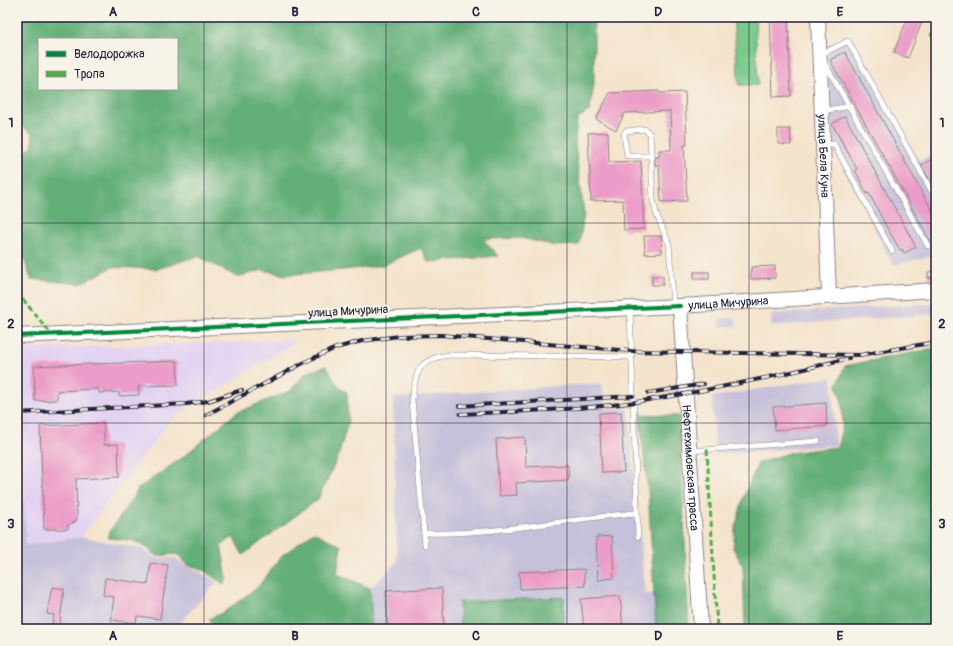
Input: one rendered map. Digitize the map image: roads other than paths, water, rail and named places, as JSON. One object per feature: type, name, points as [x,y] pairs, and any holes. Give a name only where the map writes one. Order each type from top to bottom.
[{"type":"main road","name":"улица Бела Куна","points":[[818,17],[829,296]]},
{"type":"main road","name":"улица Мичурина","points":[[17,336],[676,306],[936,290]]},
{"type":"main road","name":"Нефтехимовская трасса","points":[[676,306],[689,451],[701,629]]},
{"type":"lane","points":[[928,246],[851,106],[820,55],[848,41],[936,199]]},
{"type":"lane","points":[[821,111],[851,106]]},
{"type":"lane","points":[[651,156],[627,156],[624,140],[626,131],[647,130],[650,134],[654,206],[670,250],[676,306]]},
{"type":"lane","points":[[822,145],[834,144],[892,252]]},
{"type":"lane","points":[[630,308],[638,536]]},
{"type":"lane","points":[[424,545],[412,400],[414,378],[424,362],[434,356],[450,354],[632,357]]},
{"type":"lane","points":[[689,451],[818,440]]},
{"type":"lane","points":[[424,533],[466,533],[531,527],[600,516],[636,513]]},
{"type":"railway","points":[[206,415],[307,361],[336,348],[362,341],[399,336],[441,335],[631,351],[860,355],[936,342]]},
{"type":"railway","points":[[460,414],[570,409],[636,402],[743,383],[849,358]]},
{"type":"railway","points":[[648,393],[704,384]]},
{"type":"railway","points":[[17,413],[186,404],[208,401],[242,390]]},
{"type":"railway","points":[[459,406],[633,396]]}]
